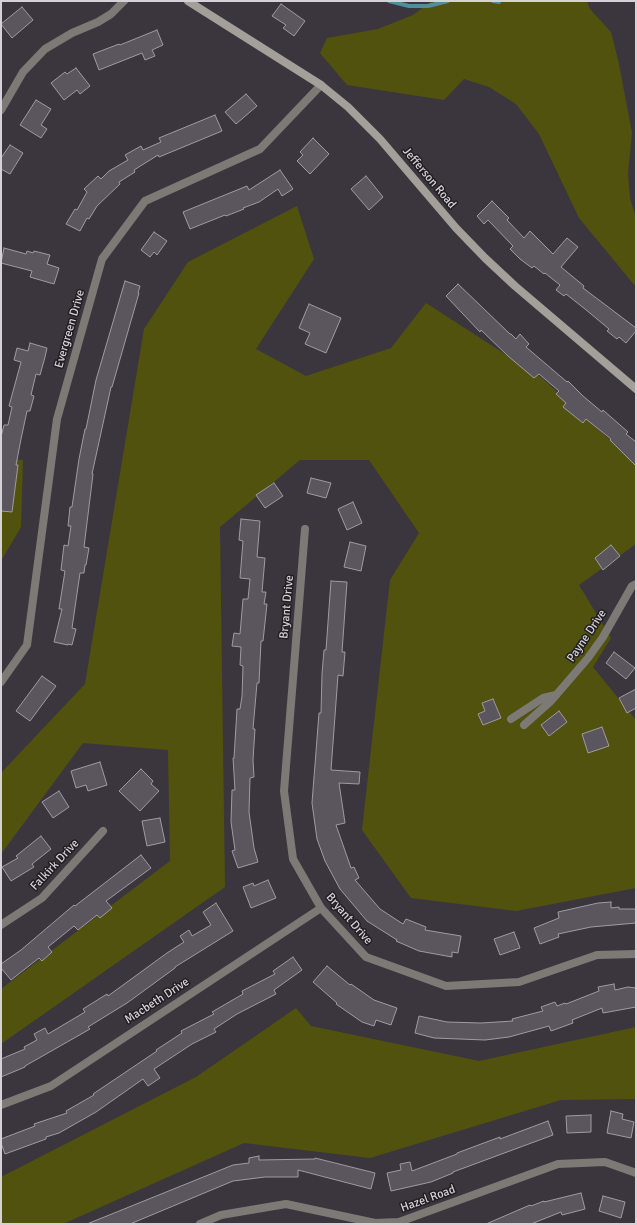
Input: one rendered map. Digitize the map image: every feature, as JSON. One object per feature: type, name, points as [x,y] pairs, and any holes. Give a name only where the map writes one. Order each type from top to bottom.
[{"type":"street","points":[[1,110],[23,72],[45,49],[67,36],[98,22],[111,14],[124,1]]},
{"type":"street","name":"Jefferson Road","points":[[188,1],[321,86],[348,108],[380,139],[456,228],[485,258],[515,286],[636,390]]},
{"type":"street","name":"Evergreen Drive","points":[[1,682],[27,645],[57,418],[102,259],[145,201],[260,149],[321,86]]},
{"type":"street","name":"Bryant Drive","points":[[305,529],[284,791],[293,859],[321,908],[366,957],[446,986],[519,982],[597,955],[636,954]]},
{"type":"street","points":[[634,585],[636,595]]},
{"type":"street","name":"Payne Drive","points":[[524,725],[556,695],[588,658],[603,637],[634,585]]},
{"type":"street","name":"Payne Drive","points":[[511,719],[543,698],[556,695]]},
{"type":"street","name":"Falkirk Drive","points":[[1,925],[42,898],[102,832]]},
{"type":"street","name":"Macbeth Drive","points":[[1,1105],[51,1086],[321,908]]},
{"type":"street","name":"Hazel Road","points":[[200,1224],[221,1215],[286,1204],[375,1222],[399,1222],[558,1164],[605,1162],[636,1173]]},
{"type":"shaded area","points":[[432,1],[587,1],[590,9],[611,32],[619,64],[632,133],[628,173],[630,199],[636,217],[636,287],[579,218],[539,134],[516,104],[489,87],[464,79],[444,100],[347,85],[320,53],[327,38],[378,29],[413,15]]},
{"type":"shaded area","points":[[297,206],[314,259],[256,349],[306,376],[391,348],[426,303],[542,378],[636,464],[636,544],[579,585],[611,638],[593,667],[636,720],[636,888],[516,911],[411,898],[362,830],[390,580],[419,533],[369,460],[300,460],[220,527],[225,887],[1,1044],[1,989],[170,861],[168,750],[83,743],[1,854],[1,773],[85,684],[144,329],[188,262]]},
{"type":"shaded area","points":[[1,459],[23,460],[21,527],[1,561]]},
{"type":"shaded area","points":[[296,1008],[311,1026],[479,1061],[636,1027],[636,1099],[561,1100],[370,1158],[244,1143],[63,1224],[1,1224],[1,1177],[196,1077]]},
{"type":"building","points":[[281,4],[305,21],[294,36],[283,28],[286,25],[272,16]]},
{"type":"building","points":[[22,7],[33,20],[12,38],[1,24]]},
{"type":"building","points":[[157,30],[163,45],[152,50],[155,56],[145,60],[142,53],[99,70],[93,54]]},
{"type":"building","points":[[76,68],[90,86],[80,94],[77,90],[64,100],[51,83],[65,72],[67,74]]},
{"type":"building","points":[[246,94],[257,106],[236,124],[225,112]]},
{"type":"building","points":[[36,100],[51,109],[41,125],[47,129],[41,138],[20,125]]},
{"type":"building","points":[[215,115],[222,131],[159,157],[158,155],[134,170],[135,172],[119,182],[120,184],[97,206],[89,219],[87,218],[80,231],[66,224],[75,209],[77,210],[87,192],[84,189],[98,176],[101,179],[109,171],[128,160],[125,155],[141,146],[143,150],[161,142],[159,138]]},
{"type":"building","points":[[313,138],[329,154],[310,174],[297,161],[303,155],[300,152]]},
{"type":"building","points":[[10,145],[23,153],[10,174],[1,169],[1,158]]},
{"type":"building","points":[[280,170],[293,189],[282,196],[278,189],[259,202],[243,208],[244,209],[190,229],[183,212],[247,186],[249,190]]},
{"type":"building","points":[[366,176],[383,197],[369,210],[351,189]]},
{"type":"building","points":[[492,201],[509,218],[507,220],[524,238],[530,231],[553,254],[567,238],[578,247],[561,267],[584,286],[583,288],[636,328],[636,331],[626,343],[619,337],[617,339],[607,331],[609,329],[566,294],[564,296],[556,290],[560,285],[545,273],[544,274],[534,266],[532,268],[520,259],[510,249],[513,246],[488,220],[484,224],[477,216]]},
{"type":"building","points":[[154,232],[167,241],[157,255],[154,252],[150,257],[141,250]]},
{"type":"building","points":[[4,248],[26,254],[27,251],[33,253],[34,251],[50,255],[47,264],[59,268],[54,284],[30,277],[32,271],[1,263]]},
{"type":"building","points":[[125,281],[140,286],[139,293],[111,387],[92,474],[84,547],[89,548],[84,573],[80,573],[72,628],[76,629],[72,645],[68,645],[54,642],[62,609],[59,609],[65,571],[61,570],[64,545],[68,546],[71,526],[68,526],[70,507],[72,507],[79,459],[96,380]]},
{"type":"building","points":[[458,284],[510,334],[516,339],[520,334],[529,344],[526,347],[567,382],[568,381],[602,412],[603,410],[628,432],[626,434],[636,442],[636,466],[610,440],[611,439],[586,419],[583,423],[563,407],[566,403],[556,394],[559,391],[539,374],[534,378],[481,330],[480,332],[446,296]]},
{"type":"building","points":[[309,304],[341,318],[326,353],[305,344],[310,333],[299,328]]},
{"type":"building","points":[[30,343],[47,348],[40,375],[36,374],[31,395],[34,396],[30,411],[27,411],[21,439],[16,465],[18,465],[12,512],[1,511],[1,437],[4,425],[8,425],[12,407],[9,406],[21,362],[14,360],[17,348],[28,351]]},
{"type":"building","points":[[311,478],[331,483],[326,498],[307,493]]},
{"type":"building","points":[[274,483],[283,496],[265,508],[256,495]]},
{"type":"building","points":[[353,502],[362,523],[347,530],[338,509]]},
{"type":"building","points":[[241,519],[260,521],[257,557],[265,558],[262,592],[266,592],[264,604],[267,604],[263,641],[261,641],[259,683],[257,683],[253,729],[255,729],[253,760],[254,777],[250,778],[249,812],[254,848],[258,862],[238,868],[232,851],[235,850],[231,822],[232,790],[235,790],[233,758],[237,709],[240,709],[242,696],[243,666],[240,665],[241,647],[232,646],[234,633],[240,634],[243,599],[248,599],[250,579],[240,578],[243,541],[239,540]]},
{"type":"building","points":[[350,542],[366,546],[361,571],[344,567]]},
{"type":"building","points":[[611,545],[620,556],[603,570],[595,558]]},
{"type":"building","points":[[331,581],[347,582],[342,652],[345,652],[343,676],[338,675],[331,770],[360,772],[359,784],[339,783],[345,823],[336,825],[351,868],[354,867],[359,878],[355,880],[380,909],[403,924],[406,919],[426,927],[425,930],[461,936],[458,953],[452,952],[452,957],[419,951],[396,941],[397,940],[367,921],[340,889],[325,861],[317,839],[312,803],[319,713],[321,713],[322,674],[324,650],[326,650]]},
{"type":"building","points":[[614,652],[635,668],[626,679],[606,663]]},
{"type":"building","points":[[42,676],[56,686],[30,721],[16,711]]},
{"type":"building","points":[[636,689],[636,708],[627,713],[619,698]]},
{"type":"building","points":[[493,699],[501,718],[483,725],[478,714],[485,711],[482,703]]},
{"type":"building","points":[[559,711],[567,722],[549,736],[541,725]]},
{"type":"building","points":[[602,727],[609,746],[588,753],[582,734]]},
{"type":"building","points":[[100,762],[107,785],[88,791],[86,785],[76,788],[71,771]]},
{"type":"building","points":[[141,769],[153,781],[151,784],[159,791],[140,811],[119,791]]},
{"type":"building","points":[[59,791],[69,807],[53,818],[42,802]]},
{"type":"building","points":[[160,818],[165,842],[147,846],[142,821]]},
{"type":"building","points":[[41,836],[51,849],[32,864],[34,867],[11,881],[2,867],[18,858],[16,856]]},
{"type":"building","points":[[141,855],[151,868],[106,901],[112,908],[100,918],[97,915],[78,930],[74,926],[48,947],[52,952],[42,961],[39,958],[11,980],[1,968],[1,964],[21,950],[74,905],[75,906]]},
{"type":"building","points":[[268,880],[276,898],[251,908],[243,887],[253,883],[254,886]]},
{"type":"building","points":[[611,902],[611,908],[619,907],[619,909],[636,909],[636,923],[591,927],[558,934],[559,937],[540,944],[534,928],[559,918],[558,912],[598,903]]},
{"type":"building","points":[[216,903],[233,931],[175,967],[127,1003],[88,1027],[90,1029],[25,1067],[1,1077],[1,1059],[25,1049],[24,1047],[37,1040],[34,1034],[45,1028],[48,1034],[85,1012],[83,1009],[107,994],[108,996],[184,942],[180,936],[189,930],[192,936],[211,925],[203,912]]},
{"type":"building","points":[[514,932],[520,948],[500,955],[494,939]]},
{"type":"building","points":[[293,957],[302,970],[274,990],[276,994],[237,1014],[214,1029],[216,1032],[192,1044],[154,1069],[160,1078],[148,1086],[143,1079],[96,1112],[59,1133],[5,1154],[1,1139],[35,1126],[34,1124],[67,1113],[66,1111],[94,1095],[93,1094],[157,1051],[156,1050],[182,1033],[181,1031],[214,1014],[212,1012],[243,994],[242,991],[275,974],[273,971]]},
{"type":"building","points":[[327,966],[350,985],[351,984],[374,1000],[397,1008],[391,1025],[376,1020],[374,1026],[362,1022],[336,1004],[337,1003],[313,982]]},
{"type":"building","points":[[614,984],[615,990],[628,987],[636,988],[636,1007],[603,1013],[602,1008],[572,1020],[573,1023],[551,1031],[549,1026],[509,1037],[485,1040],[434,1038],[415,1033],[419,1016],[447,1022],[481,1023],[513,1021],[512,1019],[543,1011],[541,1007],[555,1002],[557,1006],[566,1004],[599,991],[598,987]]},
{"type":"building","points":[[611,1111],[623,1114],[622,1119],[634,1122],[631,1138],[607,1133]]},
{"type":"building","points":[[591,1115],[591,1132],[567,1133],[566,1116]]},
{"type":"building","points":[[548,1121],[553,1135],[453,1172],[431,1182],[391,1191],[387,1173],[401,1170],[400,1164],[410,1162],[412,1171],[500,1137],[500,1139]]},
{"type":"building","points":[[259,1156],[259,1160],[315,1158],[375,1173],[371,1189],[298,1170],[298,1177],[265,1177],[233,1181],[130,1224],[87,1224],[233,1165],[249,1163],[249,1158]]},
{"type":"building","points":[[581,1193],[585,1209],[562,1215],[561,1212],[531,1224],[486,1224],[530,1205],[531,1206],[544,1201]]},
{"type":"building","points":[[603,1196],[625,1202],[621,1218],[599,1211]]},
{"type":"waterway","points":[[389,1],[409,6],[428,6],[448,1]]},
{"type":"waterway","points":[[493,1],[499,2]]}]
